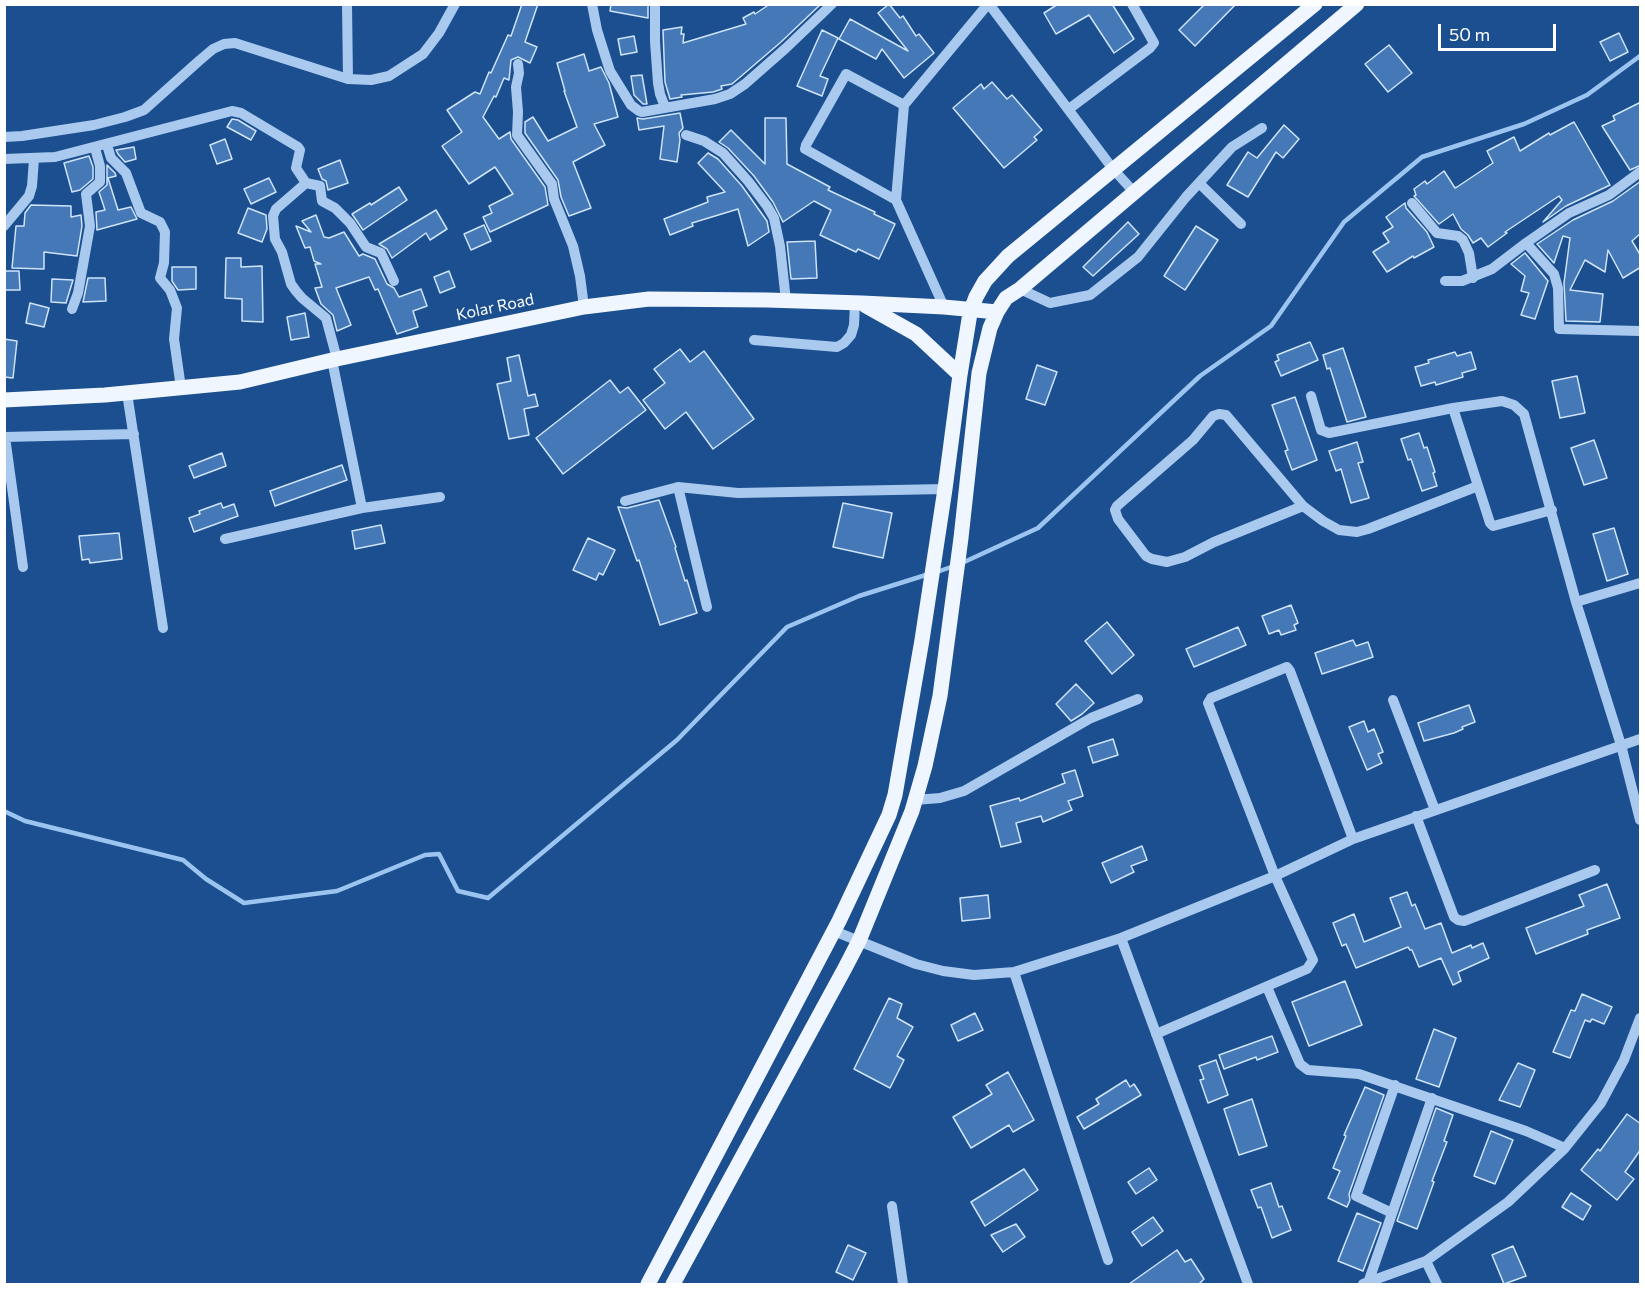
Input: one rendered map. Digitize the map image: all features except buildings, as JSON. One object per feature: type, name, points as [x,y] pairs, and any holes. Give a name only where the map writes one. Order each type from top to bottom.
[{"type":"main road","points":[[648,1284],[834,931],[876,845],[895,795],[922,640],[960,375],[972,309],[985,281],[1008,256],[1315,4]]},
{"type":"main road","points":[[673,1284],[777,1096],[859,941],[915,800],[940,696],[961,538],[979,373],[990,328],[997,312],[1006,298],[1020,289],[1357,4]]},
{"type":"main road","name":"Kolar Road","points":[[4,400],[127,393],[240,382],[584,307],[649,299],[859,303],[997,312]]},
{"type":"main road","points":[[859,303],[916,334],[960,375]]},
{"type":"street","points":[[347,4],[348,79]]},
{"type":"street","points":[[4,137],[94,125],[144,110],[213,49],[224,44],[235,43],[348,79],[371,80],[389,76],[423,54],[455,4]]},
{"type":"street","points":[[592,4],[597,30],[610,71],[624,96],[639,111],[715,99],[730,94],[786,48],[832,4]]},
{"type":"street","points":[[655,4],[654,42],[658,83],[665,106]]},
{"type":"street","points":[[944,307],[896,200],[904,105],[989,4],[1113,169],[1134,192]]},
{"type":"street","points":[[1069,109],[1154,43],[1132,4]]},
{"type":"street","points":[[518,64],[517,135],[552,184],[554,199],[573,246],[584,307]]},
{"type":"street","points":[[896,200],[805,149],[846,74],[904,105]]},
{"type":"street","points":[[4,159],[56,157],[232,111],[241,113],[298,147],[300,150],[296,168],[306,183],[320,186],[322,201],[335,208],[350,223],[366,247],[381,253],[394,281]]},
{"type":"street","points":[[1020,289],[1050,303],[1090,295],[1138,257],[1232,147],[1262,128]]},
{"type":"street","points":[[686,135],[704,141],[723,153],[748,181],[774,218],[780,246],[786,301]]},
{"type":"street","points":[[107,144],[111,158],[126,173],[141,213],[159,222],[165,232],[164,263],[160,278],[170,290],[177,308],[174,339],[181,388]]},
{"type":"street","points":[[72,309],[78,293],[90,226],[86,194],[100,182],[100,166],[95,148]]},
{"type":"street","points":[[4,226],[29,196],[34,159]]},
{"type":"street","points":[[1445,281],[1462,281],[1492,270],[1569,213],[1609,195],[1641,172]]},
{"type":"street","points":[[306,183],[276,209],[273,220],[275,239],[282,252],[291,284],[302,298],[326,318],[362,508]]},
{"type":"street","points":[[1199,183],[1241,224]]},
{"type":"street","points":[[1412,203],[1437,233],[1458,236],[1463,240],[1469,254],[1473,278]]},
{"type":"street","points":[[1526,243],[1554,274],[1558,288],[1559,329],[1641,331]]},
{"type":"street","points":[[754,340],[837,347],[851,335],[859,303]]},
{"type":"street","points":[[127,393],[163,628]]},
{"type":"street","points":[[1311,396],[1321,429],[1324,432],[1502,401],[1514,405],[1524,414],[1576,602],[1621,745],[1641,820]]},
{"type":"street","points":[[1453,408],[1490,523],[1493,526],[1552,510]]},
{"type":"street","points":[[1302,506],[1214,542],[1185,557],[1167,562],[1146,556],[1118,519],[1115,510],[1193,440],[1213,416],[1219,414],[1226,415],[1302,506],[1339,530],[1357,532],[1478,486]]},
{"type":"street","points":[[23,567],[5,437],[134,434]]},
{"type":"street","points":[[625,501],[678,487],[738,493],[945,489]]},
{"type":"street","points":[[678,487],[707,607]]},
{"type":"street","points":[[225,539],[362,508],[440,497]]},
{"type":"street","points":[[1576,602],[1641,583]]},
{"type":"street","points":[[1156,1034],[1307,969],[1312,960],[1275,876],[1208,703],[1211,698],[1287,667],[1353,838]]},
{"type":"street","points":[[915,800],[940,798],[964,791],[1091,718],[1138,699]]},
{"type":"street","points":[[1393,699],[1435,810]]},
{"type":"street","points":[[834,931],[916,964],[943,971],[974,975],[1014,972],[1121,938],[1275,876],[1353,838],[1641,739]]},
{"type":"street","points":[[1416,816],[1454,917],[1458,920],[1464,921],[1595,870]]},
{"type":"street","points":[[1121,938],[1248,1284]]},
{"type":"street","points":[[1014,972],[1108,1260]]},
{"type":"street","points":[[1267,987],[1300,1064],[1308,1070],[1359,1074],[1526,1131],[1565,1148]]},
{"type":"street","points":[[1366,1284],[1426,1261],[1508,1202],[1565,1148],[1601,1103],[1624,1060],[1641,1018]]},
{"type":"street","points":[[1392,1213],[1356,1197],[1395,1085]]},
{"type":"street","points":[[1366,1284],[1432,1098]]},
{"type":"street","points":[[892,1206],[903,1284]]},
{"type":"street","points":[[1426,1261],[1437,1284]]},
{"type":"waterway","points":[[962,563],[1038,528],[1200,376],[1271,326],[1344,222],[1422,157],[1524,124],[1587,95],[1640,56]]},
{"type":"waterway","points":[[937,572],[954,566]]},
{"type":"waterway","points":[[4,811],[25,821],[183,860],[206,879],[244,903],[337,891],[425,855],[439,854],[458,891],[488,898],[677,740],[787,627],[859,596],[929,574]]}]
